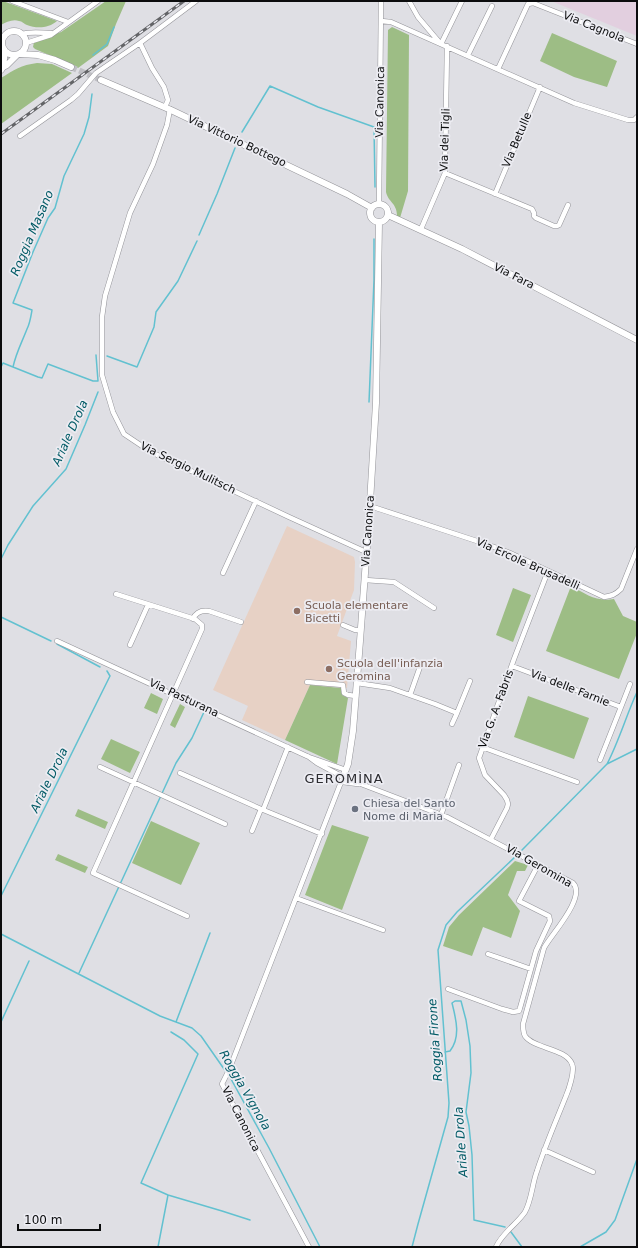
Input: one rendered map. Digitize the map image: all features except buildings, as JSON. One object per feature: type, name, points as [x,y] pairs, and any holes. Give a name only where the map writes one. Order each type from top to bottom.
[{"type":"street","points":[[12,1],[68,22]]},
{"type":"street","points":[[26,44],[51,35],[98,1]]},
{"type":"street","points":[[20,136],[71,100],[96,73],[140,43],[196,1]]},
{"type":"street","name":"Via Canonica","points":[[379,204],[381,1]]},
{"type":"street","points":[[409,1],[423,23],[441,44]]},
{"type":"street","points":[[441,44],[462,1]]},
{"type":"street","name":"Via Cagnola","points":[[498,69],[528,4],[533,3],[637,44]]},
{"type":"street","points":[[468,55],[492,6]]},
{"type":"street","points":[[381,21],[389,21],[574,102],[628,120],[634,120],[637,117]]},
{"type":"street","points":[[410,30],[418,31],[422,27],[423,23]]},
{"type":"street","points":[[11,30],[15,30],[23,34],[26,44],[24,49],[7,66],[2,68],[2,39],[4,35],[11,30]]},
{"type":"street","points":[[23,34],[27,32],[53,33]]},
{"type":"street","name":"Via Sergio Mulitsch","points":[[140,43],[152,68],[164,87],[168,100],[162,141],[130,213],[105,296],[102,317],[102,375],[114,412],[124,434],[151,452],[366,552]]},
{"type":"street","points":[[26,44],[38,55]]},
{"type":"street","name":"Via dei Tigli","points":[[421,230],[445,173],[447,46]]},
{"type":"street","points":[[3,50],[10,54],[38,55],[71,67]]},
{"type":"street","name":"Via Vittorio Bottego","points":[[101,80],[167,108],[347,194],[372,208]]},
{"type":"street","name":"Via Betulle","points":[[495,194],[540,87]]},
{"type":"street","points":[[445,173],[532,209],[536,218],[557,226],[559,225],[568,205]]},
{"type":"street","points":[[379,204],[385,206],[388,215],[384,221],[379,223],[373,221],[370,213],[374,206],[379,204]]},
{"type":"street","name":"Via Fara","points":[[388,215],[462,249],[637,340]]},
{"type":"street","name":"Via Canonica","points":[[308,1247],[222,1084],[229,1070],[344,776],[353,731],[365,580],[376,403],[379,223]]},
{"type":"street","points":[[223,573],[256,501]]},
{"type":"street","name":"Via Ercole Brusadelli","points":[[370,506],[510,553],[604,597],[616,594],[621,589],[637,549]]},
{"type":"street","name":"Via G. A. Fabris","points":[[491,839],[508,804],[504,795],[485,775],[479,758],[548,571]]},
{"type":"street","points":[[365,580],[394,582],[434,608]]},
{"type":"street","points":[[116,594],[193,619],[202,625],[202,632],[173,693],[93,873],[187,916]]},
{"type":"street","points":[[130,645],[148,604]]},
{"type":"street","points":[[193,619],[197,613],[204,610],[241,622]]},
{"type":"street","points":[[343,625],[355,630],[361,630]]},
{"type":"street","name":"Via Pasturana","points":[[57,641],[310,757],[344,776]]},
{"type":"street","points":[[410,695],[421,664]]},
{"type":"street","name":"Via delle Farnie","points":[[512,666],[621,707],[600,760]]},
{"type":"street","points":[[452,724],[470,681]]},
{"type":"street","points":[[307,682],[343,685],[344,693],[356,696]]},
{"type":"street","points":[[357,683],[390,688],[457,713]]},
{"type":"street","points":[[621,707],[630,684]]},
{"type":"street","points":[[252,831],[288,747]]},
{"type":"street","points":[[482,748],[577,782]]},
{"type":"street","name":"Via Pasturana","points":[[310,757],[317,763],[344,776]]},
{"type":"street","points":[[441,815],[459,765]]},
{"type":"street","points":[[100,767],[225,824]]},
{"type":"street","points":[[180,773],[322,834]]},
{"type":"street","name":"Via Geromina","points":[[344,776],[361,784]]},
{"type":"street","name":"Via Geromina","points":[[344,776],[441,815],[491,839],[576,886],[576,893],[566,917],[544,948],[523,1024],[526,1037],[563,1055],[572,1064],[569,1088],[536,1172],[530,1200],[525,1211],[502,1236],[496,1247]]},
{"type":"street","points":[[448,989],[513,1012],[520,1008],[539,943],[550,923],[549,916],[519,901],[538,865]]},
{"type":"street","points":[[296,898],[383,930]]},
{"type":"street","points":[[488,954],[531,969]]},
{"type":"street","points":[[544,1150],[593,1172]]},
{"type":"shaded area","points":[[551,1],[637,1],[637,36]]},
{"type":"shaded area","name":"Scuola elementare Bicetti","points":[[287,526],[354,557],[355,562],[354,590],[337,636],[351,641],[347,688],[310,685],[285,740],[242,720],[248,706],[213,690]]},
{"type":"green space","points":[[1,1],[57,21],[43,27],[26,25],[17,20],[1,25]]},
{"type":"green space","points":[[106,1],[126,1],[108,46],[78,68],[33,47],[34,42],[61,32]]},
{"type":"green space","points":[[392,27],[409,35],[408,191],[400,218],[397,216],[396,208],[386,192],[388,30]]},
{"type":"green space","points":[[552,33],[617,61],[607,87],[574,77],[540,61]]},
{"type":"green space","points":[[37,63],[52,64],[72,73],[1,124],[1,78],[14,70]]},
{"type":"green space","points":[[571,586],[596,598],[608,600],[614,599],[623,616],[637,622],[637,633],[619,679],[546,651]]},
{"type":"green space","points":[[513,588],[531,595],[513,642],[496,635]]},
{"type":"green space","points":[[310,685],[341,688],[342,695],[348,698],[337,764],[285,740]]},
{"type":"green space","points":[[151,693],[163,699],[157,714],[144,708]]},
{"type":"green space","points":[[528,696],[589,718],[574,759],[514,737]]},
{"type":"green space","points":[[180,704],[185,707],[175,728],[170,725]]},
{"type":"green space","points":[[111,739],[140,752],[130,773],[101,759]]},
{"type":"green space","points":[[78,809],[108,822],[105,829],[75,816]]},
{"type":"green space","points":[[151,821],[200,843],[181,885],[132,863]]},
{"type":"green space","points":[[332,825],[369,837],[342,910],[305,895]]},
{"type":"green space","points":[[58,854],[88,867],[85,873],[55,860]]},
{"type":"green space","points":[[515,861],[528,865],[525,871],[517,871],[508,895],[520,911],[511,938],[483,927],[472,956],[443,946],[449,927],[459,915]]},
{"type":"waterway","name":"Roggia Masano","points":[[93,55],[107,44],[114,27]]},
{"type":"waterway","name":"Roggia Masano","points":[[242,132],[270,86],[318,107],[374,127],[375,187]]},
{"type":"waterway","name":"Roggia Masano","points":[[13,367],[17,352],[29,324],[32,310],[13,303],[48,218],[55,208],[64,176],[84,134],[89,117],[92,94]]},
{"type":"waterway","name":"Roggia Masano","points":[[199,235],[235,148]]},
{"type":"waterway","points":[[369,402],[374,280],[374,239]]},
{"type":"waterway","name":"Roggia Masano","points":[[107,356],[137,367],[154,327],[156,312],[178,281],[197,241]]},
{"type":"waterway","name":"Roggia Masano","points":[[1,367],[3,363],[42,378],[48,364],[93,381],[98,381],[96,355]]},
{"type":"waterway","name":"Ariale Drola","points":[[1,559],[8,545],[33,506],[66,469],[98,392]]},
{"type":"waterway","name":"Ariale Drola","points":[[1,617],[51,641]]},
{"type":"waterway","name":"Ariale Drola","points":[[57,644],[100,667]]},
{"type":"waterway","name":"Ariale Drola","points":[[1,896],[110,676],[107,671]]},
{"type":"waterway","points":[[607,764],[637,692]]},
{"type":"waterway","points":[[79,973],[176,763],[192,738],[204,712]]},
{"type":"waterway","name":"Roggia Firone","points":[[522,850],[607,764],[637,749]]},
{"type":"waterway","name":"Roggia Firone","points":[[412,1247],[448,1117],[449,1103],[438,950],[446,925],[457,912],[515,857]]},
{"type":"waterway","points":[[176,1022],[210,933]]},
{"type":"waterway","name":"Roggia Vignola","points":[[1,934],[160,1016],[192,1028],[201,1036],[231,1079],[269,1148],[320,1247]]},
{"type":"waterway","points":[[1,1022],[29,961]]},
{"type":"waterway","name":"Ariale Drola","points":[[445,1052],[450,1051],[456,1040],[457,1034],[452,1003],[455,1001],[461,1001],[470,1046],[471,1073],[466,1112],[472,1155],[474,1220],[505,1227]]},
{"type":"waterway","points":[[158,1247],[168,1195],[141,1183],[198,1054],[184,1040],[171,1032]]},
{"type":"waterway","points":[[580,1247],[606,1232],[615,1220],[637,1159]]},
{"type":"waterway","points":[[168,1195],[250,1220]]},
{"type":"waterway","name":"Ariale Drola","points":[[511,1232],[522,1247]]},
{"type":"tunnel","points":[[71,67],[101,80]]},
{"type":"railway","points":[[1,134],[184,1]]},
{"type":"place","name":"Scuola elementare Bicetti","points":[[297,611]]},
{"type":"place","name":"Scuola dell'infanzia Geromina","points":[[329,669]]},
{"type":"place","name":"Chiesa del Santo Nome di Maria","points":[[355,809]]},
{"type":"district","name":"GEROMÌNA","points":[[344,778]]}]
